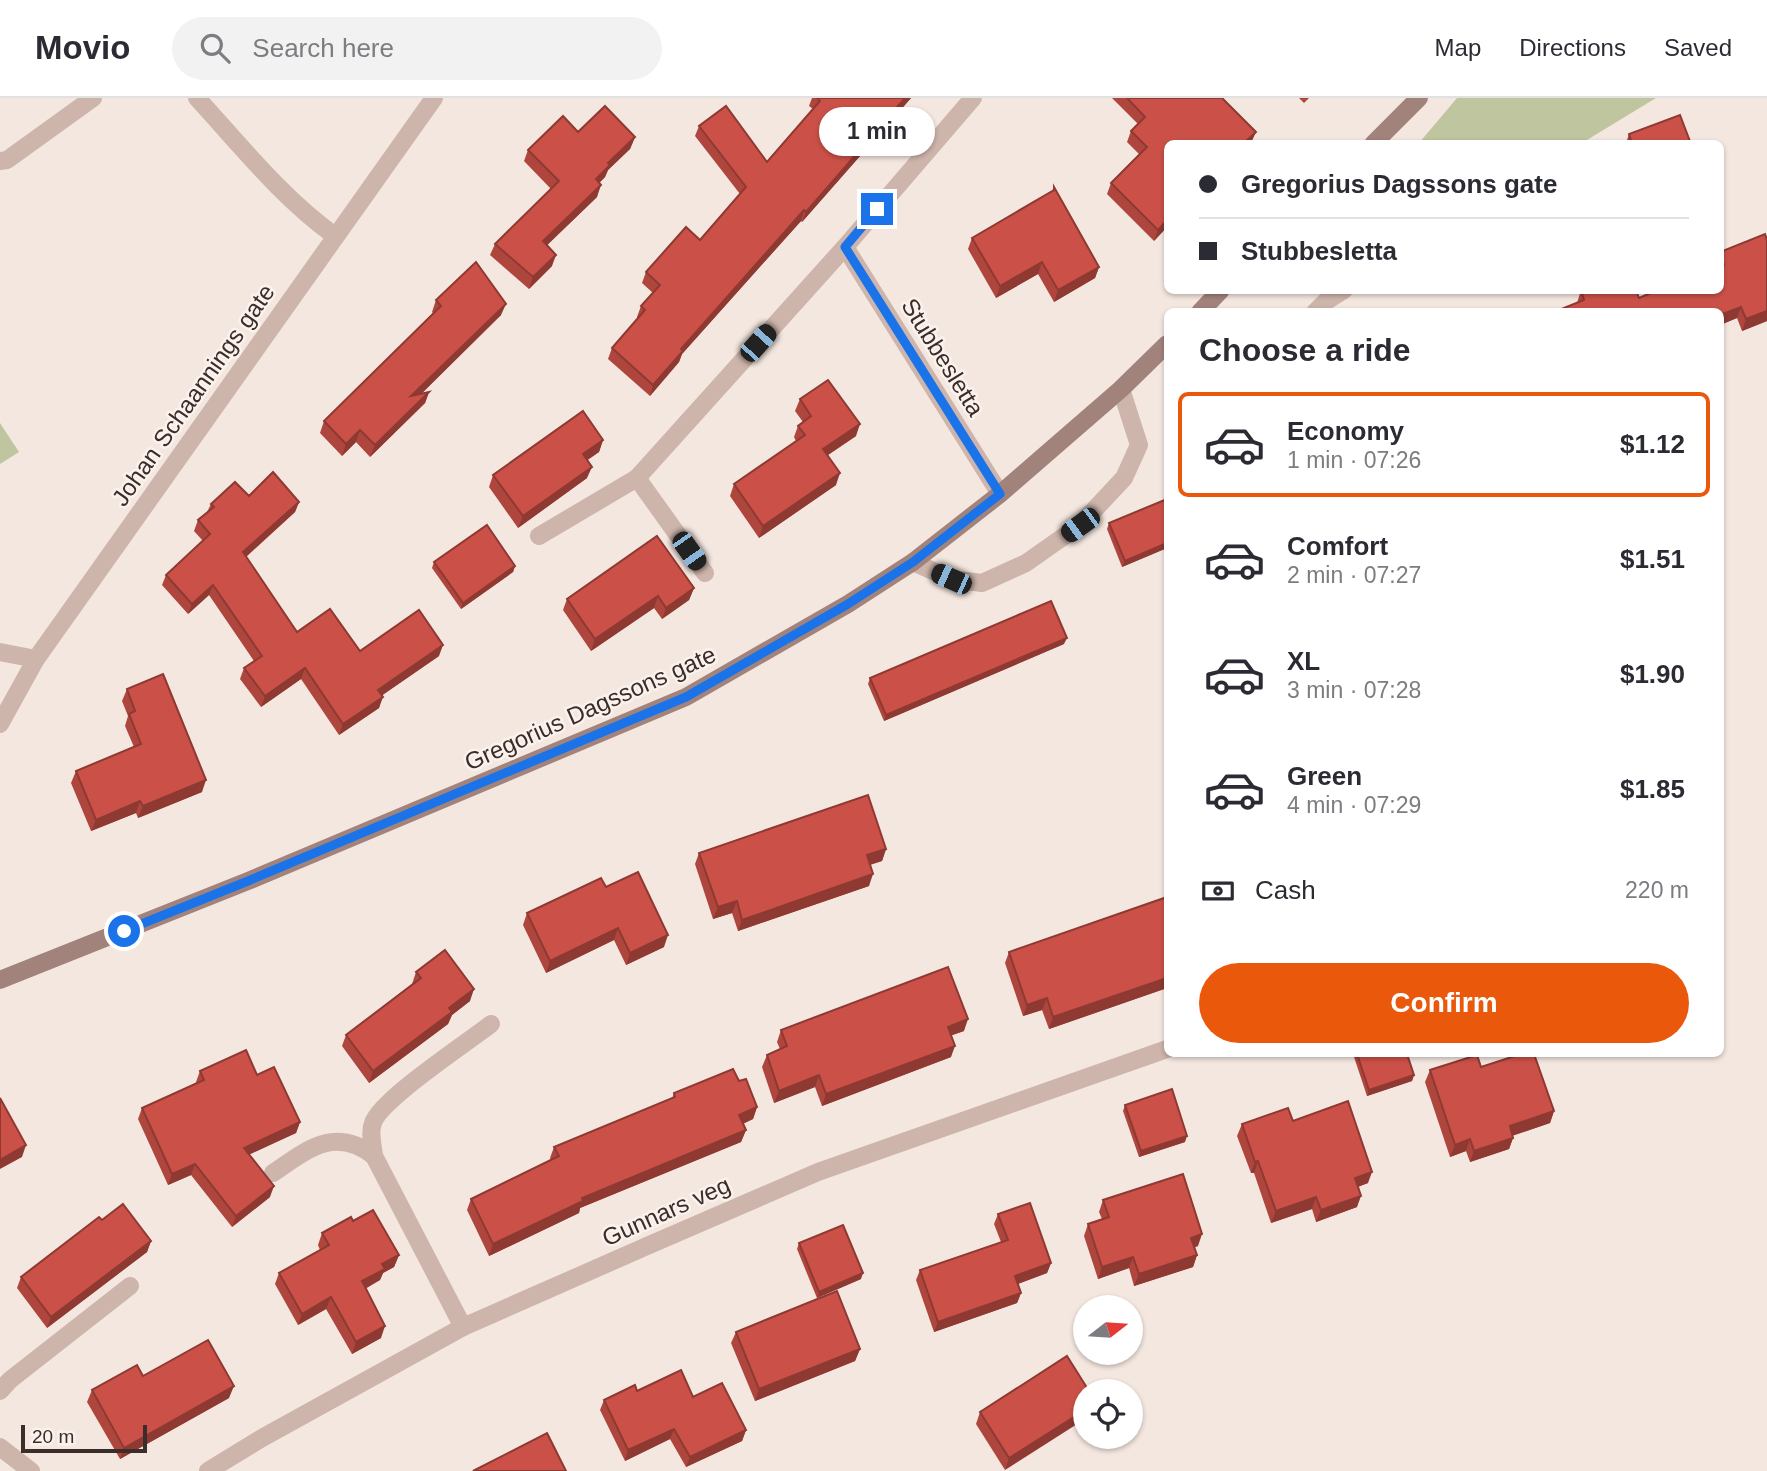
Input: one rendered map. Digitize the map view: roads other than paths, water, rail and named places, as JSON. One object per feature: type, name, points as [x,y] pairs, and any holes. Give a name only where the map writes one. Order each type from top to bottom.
[{"type":"street","points":[[0,161],[7,160],[93,98]]},
{"type":"street","points":[[197,98],[289,199],[335,236]]},
{"type":"street","name":"Johan Schaannings gate","points":[[0,724],[36,659],[434,98]]},
{"type":"street","points":[[539,536],[637,478],[845,247],[973,98]]},
{"type":"street","points":[[1377,140],[1419,98]]},
{"type":"street","name":"Stubbesletta","points":[[845,247],[1000,494]]},
{"type":"street","points":[[1204,308],[1218,294]]},
{"type":"street","points":[[1319,308],[1338,294]]},
{"type":"street","name":"Gregorius Dagssons gate","points":[[0,980],[248,881],[686,697],[848,604],[913,562],[1000,494],[1121,389],[1164,347]]},
{"type":"street","points":[[913,562],[951,579],[982,583],[1026,563],[1080,525],[1124,478],[1139,446],[1121,389]]},
{"type":"street","points":[[637,478],[705,573]]},
{"type":"street","points":[[0,652],[36,659]]},
{"type":"street","points":[[463,1327],[374,1156],[371,1135],[373,1122],[387,1103],[491,1024]]},
{"type":"street","name":"Gunnars veg","points":[[208,1471],[262,1438],[463,1327],[818,1171],[1164,1050]]},
{"type":"street","points":[[273,1173],[307,1149],[334,1142],[358,1144],[374,1156]]},
{"type":"street","points":[[0,1391],[10,1380],[130,1286]]},
{"type":"street","points":[[0,1447],[31,1471]]}]
